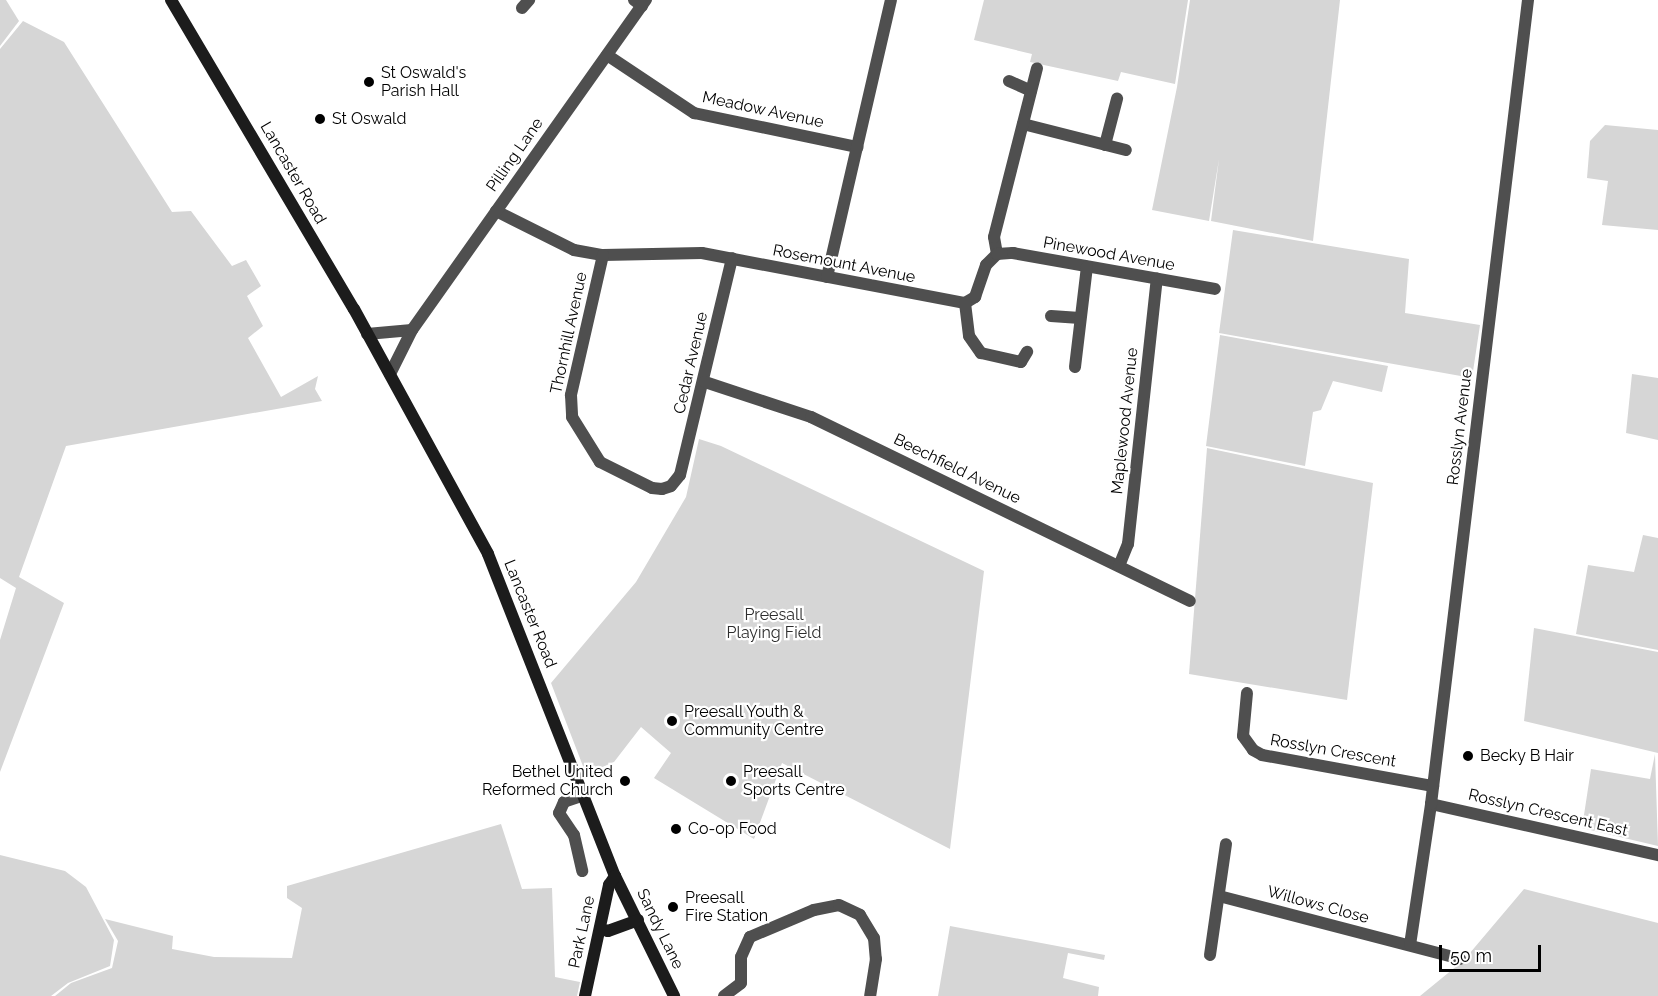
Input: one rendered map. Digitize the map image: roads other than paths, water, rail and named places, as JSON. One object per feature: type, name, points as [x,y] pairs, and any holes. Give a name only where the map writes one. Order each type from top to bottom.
[{"type":"main road","name":"Lancaster Road","points":[[171,0],[387,369],[500,581],[581,796],[615,876]]},
{"type":"main road","name":"Sandy Lane","points":[[615,876],[674,996]]},
{"type":"main road","name":"Park Lane","points":[[585,996],[609,885],[615,876]]},
{"type":"main road","points":[[600,929],[608,931],[638,920]]},
{"type":"street","points":[[827,277],[891,0]]},
{"type":"street","name":"Rosslyn Avenue","points":[[1410,945],[1431,804],[1528,0]]},
{"type":"street","name":"Pilling Lane","points":[[387,369],[412,330],[607,55],[641,2]]},
{"type":"street","name":"Meadow Avenue","points":[[607,55],[694,112],[857,147]]},
{"type":"street","points":[[1027,352],[1021,362],[981,353],[969,336],[965,303],[975,297],[986,265],[997,254],[994,237],[1037,68]]},
{"type":"street","points":[[1010,81],[1031,90]]},
{"type":"street","points":[[1106,145],[1118,99]]},
{"type":"street","points":[[1023,124],[1126,150]]},
{"type":"street","name":"Rosemount Avenue","points":[[496,211],[544,238],[574,250],[603,255],[702,253],[965,303]]},
{"type":"street","name":"Pinewood Avenue","points":[[997,254],[1215,289]]},
{"type":"street","name":"Thornhill Avenue","points":[[603,255],[571,395],[572,417],[593,454],[611,469],[652,488],[671,486],[680,476]]},
{"type":"street","name":"Cedar Avenue","points":[[680,476],[705,382],[732,258]]},
{"type":"street","points":[[1076,367],[1087,267]]},
{"type":"street","name":"Maplewood Avenue","points":[[1119,566],[1128,544],[1157,279]]},
{"type":"street","points":[[1051,316],[1080,318]]},
{"type":"street","points":[[367,334],[412,330]]},
{"type":"street","name":"Beechfield Avenue","points":[[705,382],[811,417],[1190,601]]},
{"type":"street","name":"Rosslyn Crescent","points":[[1247,693],[1243,736],[1253,750],[1262,755],[1433,786]]},
{"type":"street","points":[[581,796],[564,802],[559,813],[574,836],[582,871]]},
{"type":"street","name":"Rosslyn Crescent East","points":[[1431,804],[1658,855]]},
{"type":"street","points":[[1209,954],[1226,844]]},
{"type":"street","name":"Willows Close","points":[[1219,896],[1460,959]]},
{"type":"street","points":[[724,996],[741,983],[741,957],[750,938],[814,910],[839,905],[860,915],[874,938],[876,959],[870,996]]},
{"type":"place","name":"St Oswald's Parish Hall","points":[[369,82]]},
{"type":"place","name":"St Oswald","points":[[320,119]]},
{"type":"place","name":"Preesall Youth & Community Centre","points":[[672,721]]},
{"type":"place","name":"Becky B Hair","points":[[1468,756]]},
{"type":"place","name":"Bethel United Reformed Church","points":[[625,781]]},
{"type":"place","name":"Preesall Sports Centre","points":[[731,781]]},
{"type":"place","name":"Co-op Food","points":[[676,829]]},
{"type":"place","name":"Preesall Fire Station","points":[[673,907]]},
{"type":"park label","name":"Preesall Playing Field","points":[[774,624]]}]
